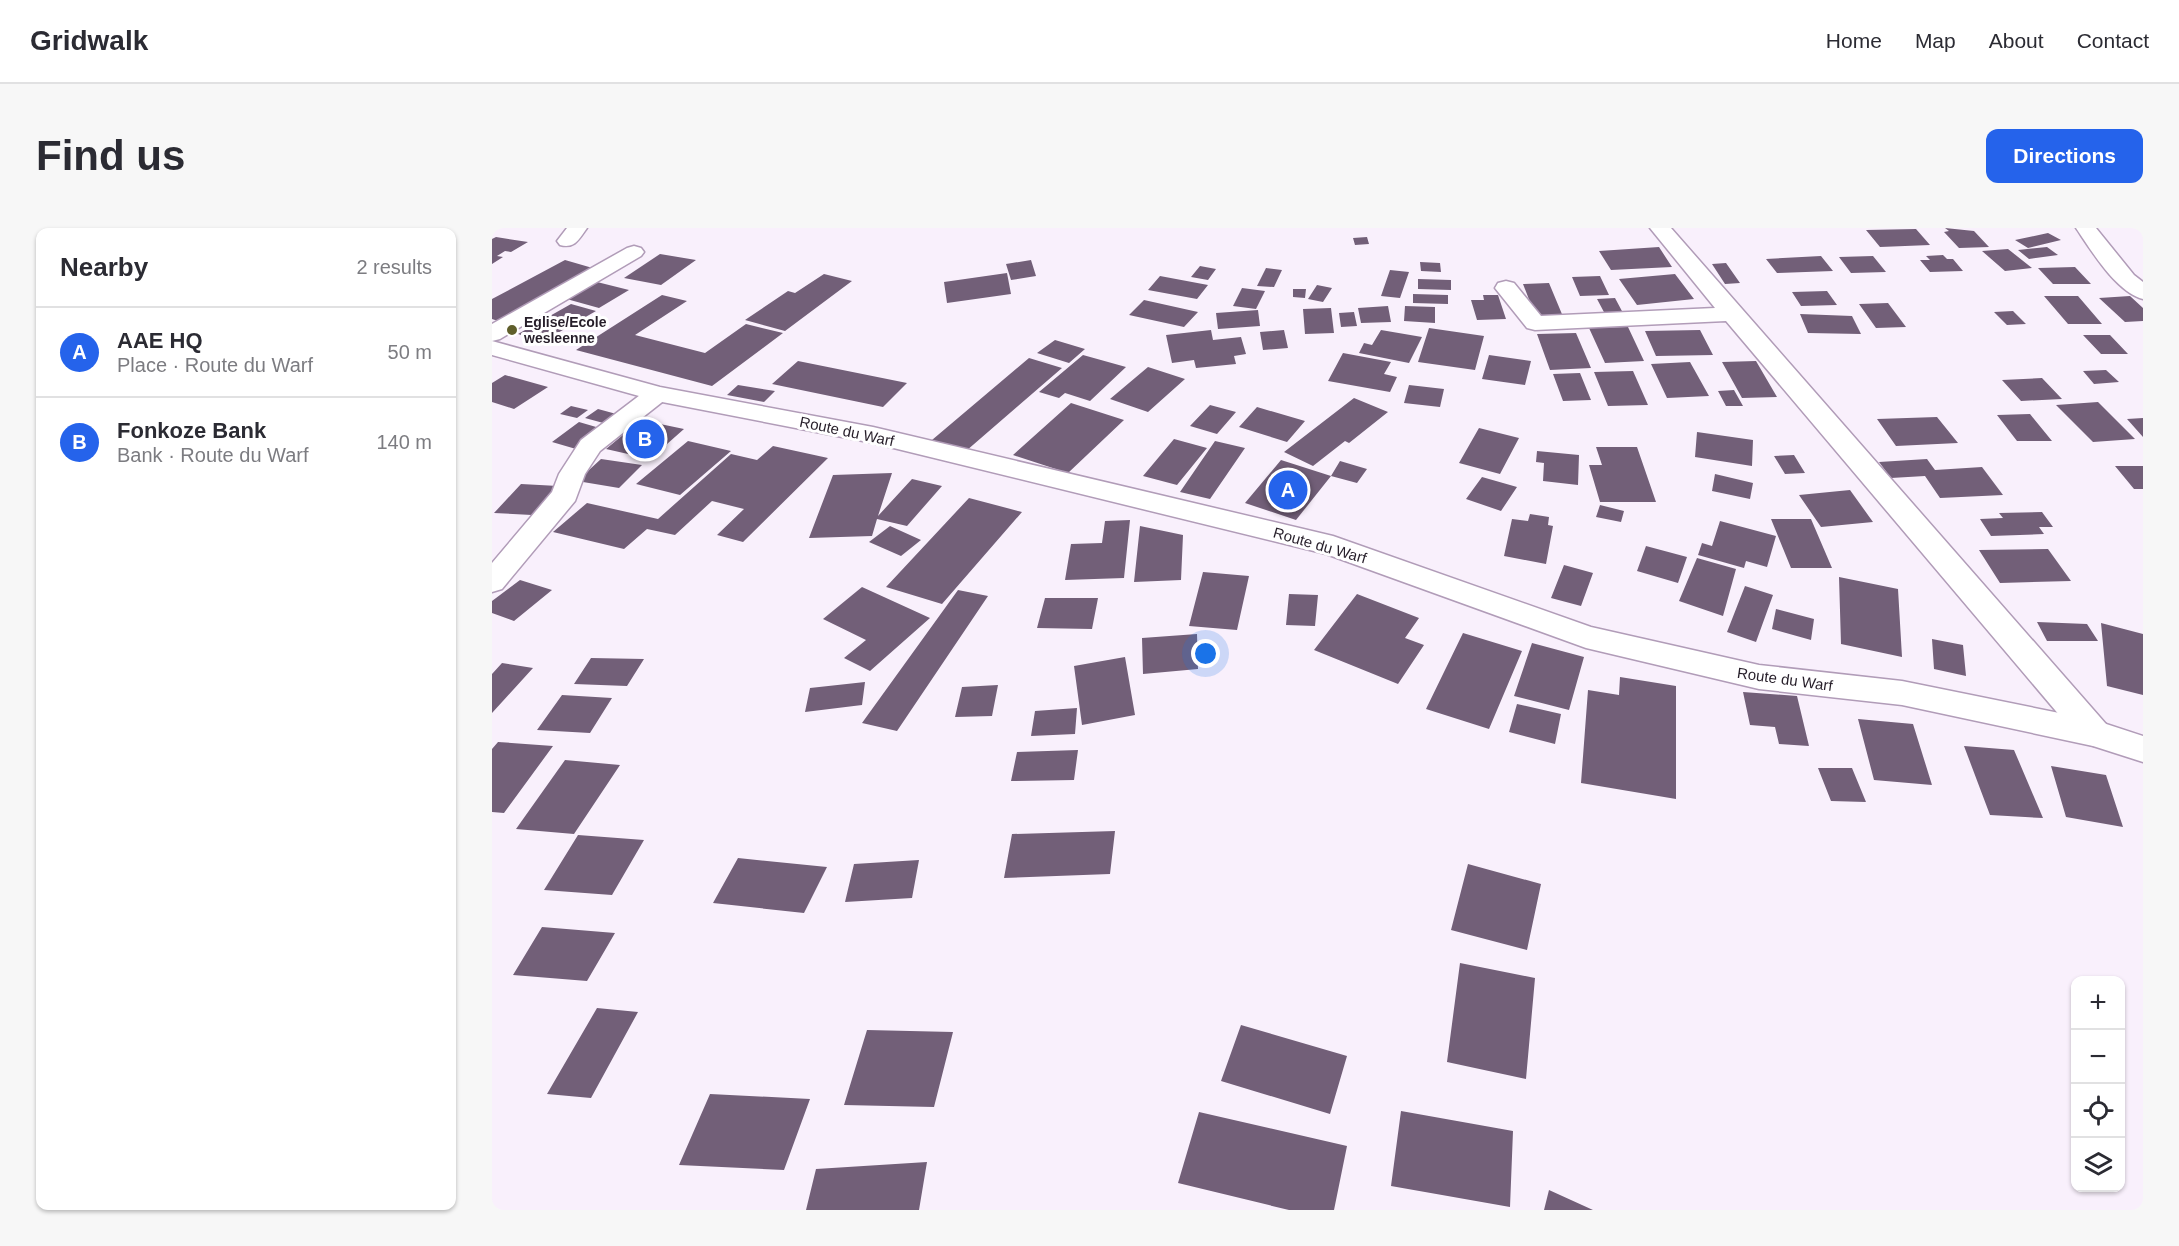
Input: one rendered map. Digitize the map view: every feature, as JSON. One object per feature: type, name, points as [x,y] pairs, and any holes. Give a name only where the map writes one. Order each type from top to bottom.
[{"type":"street","points":[[1660,228],[1732,315],[2094,733]]},
{"type":"street","points":[[2086,228],[2126,280],[2143,292]]},
{"type":"street","points":[[492,334],[634,252]]},
{"type":"street","points":[[1506,288],[1534,323],[1732,315]]},
{"type":"street","name":"Route du Warf","points":[[492,348],[657,394],[873,435],[1333,546],[1586,637],[1759,678],[1902,693],[2094,733],[2143,749]]},
{"type":"street","points":[[492,582],[565,495],[572,474],[590,446],[657,394]]},
{"type":"building","points":[[1945,228],[1974,231],[1989,247],[1959,248],[1944,232],[1949,231]]},
{"type":"building","points":[[1916,229],[1930,245],[1880,247],[1866,230]]},
{"type":"building","points":[[2048,233],[2061,240],[2028,248],[2015,240]]},
{"type":"building","points":[[496,237],[528,242],[511,252],[505,251],[497,256],[503,257],[492,264],[492,239]]},
{"type":"building","points":[[1367,237],[1369,244],[1355,245],[1353,238]]},
{"type":"building","points":[[1659,247],[1672,267],[1611,270],[1599,251]]},
{"type":"building","points":[[2047,247],[2058,255],[2029,259],[2018,250]]},
{"type":"building","points":[[2008,249],[2032,268],[2005,271],[1982,251]]},
{"type":"building","points":[[660,254],[696,260],[661,285],[624,278]]},
{"type":"building","points":[[1943,255],[1947,259],[1953,259],[1963,271],[1930,272],[1920,260],[1930,260],[1926,256]]},
{"type":"building","points":[[1821,256],[1833,271],[1777,273],[1766,259]]},
{"type":"building","points":[[1873,256],[1886,272],[1851,273],[1839,257]]},
{"type":"building","points":[[565,260],[596,269],[501,322],[492,319],[492,299]]},
{"type":"building","points":[[1031,260],[1036,276],[1011,280],[1006,264]]},
{"type":"building","points":[[1420,262],[1440,263],[1441,272],[1421,271]]},
{"type":"building","points":[[1726,263],[1740,283],[1725,284],[1712,264]]},
{"type":"building","points":[[1200,266],[1216,269],[1208,280],[1191,277]]},
{"type":"building","points":[[2075,267],[2091,284],[2053,284],[2038,268]]},
{"type":"building","points":[[1266,268],[1282,270],[1274,287],[1257,286]]},
{"type":"building","points":[[1390,270],[1409,272],[1400,298],[1381,296]]},
{"type":"building","points":[[1007,273],[1011,294],[947,303],[944,282]]},
{"type":"building","points":[[824,274],[852,281],[785,331],[745,320],[788,291],[795,293]]},
{"type":"building","points":[[1675,274],[1694,299],[1637,305],[1619,279]]},
{"type":"building","points":[[1160,276],[1208,285],[1197,299],[1148,290]]},
{"type":"building","points":[[1600,276],[1609,295],[1580,296],[1572,277]]},
{"type":"building","points":[[1418,279],[1451,280],[1451,290],[1418,289]]},
{"type":"building","points":[[593,281],[629,290],[599,308],[563,298]]},
{"type":"building","points":[[1549,283],[1564,319],[1537,320],[1523,284]]},
{"type":"building","points":[[1317,285],[1332,288],[1323,302],[1308,299]]},
{"type":"building","points":[[1242,288],[1265,291],[1256,309],[1233,306]]},
{"type":"building","points":[[1293,289],[1306,289],[1305,298],[1293,297]]},
{"type":"building","points":[[1827,291],[1837,305],[1801,306],[1792,292]]},
{"type":"building","points":[[1413,294],[1448,295],[1448,304],[1413,303]]},
{"type":"building","points":[[662,295],[687,301],[635,335],[705,353],[746,324],[783,333],[712,386],[576,350]]},
{"type":"building","points":[[1483,295],[1498,295],[1506,319],[1477,320],[1471,300],[1484,300]]},
{"type":"building","points":[[2044,296],[2078,296],[2102,324],[2068,324]]},
{"type":"building","points":[[2130,296],[2143,308],[2143,321],[2125,322],[2099,298]]},
{"type":"building","points":[[1615,298],[1623,313],[1605,314],[1597,299]]},
{"type":"building","points":[[1144,300],[1198,312],[1184,327],[1129,315]]},
{"type":"building","points":[[1888,303],[1906,327],[1876,328],[1859,304]]},
{"type":"building","points":[[571,304],[596,311],[542,342],[518,334]]},
{"type":"building","points":[[1388,306],[1391,322],[1361,323],[1358,308]]},
{"type":"building","points":[[1405,306],[1435,307],[1435,323],[1404,321]]},
{"type":"building","points":[[1331,308],[1334,333],[1305,334],[1303,309]]},
{"type":"building","points":[[1258,310],[1260,326],[1218,329],[1216,313]]},
{"type":"building","points":[[2013,311],[2026,324],[2007,325],[1994,312]]},
{"type":"building","points":[[1354,312],[1357,326],[1341,327],[1339,313]]},
{"type":"building","points":[[1800,314],[1852,316],[1861,334],[1808,333]]},
{"type":"building","points":[[1628,327],[1644,361],[1605,363],[1589,328]]},
{"type":"building","points":[[1429,328],[1484,336],[1475,370],[1418,362]]},
{"type":"building","points":[[1211,330],[1213,340],[1241,337],[1246,354],[1234,356],[1236,364],[1196,368],[1194,360],[1172,363],[1166,335]]},
{"type":"building","points":[[1284,330],[1288,348],[1263,350],[1260,332]]},
{"type":"building","points":[[1381,330],[1422,337],[1409,363],[1359,353],[1364,343],[1372,345]]},
{"type":"building","points":[[1700,330],[1713,355],[1656,356],[1645,331]]},
{"type":"building","points":[[1576,333],[1591,368],[1550,370],[1537,334]]},
{"type":"building","points":[[2083,335],[2110,335],[2128,354],[2101,354]]},
{"type":"building","points":[[1055,340],[1085,349],[1069,363],[1037,353]]},
{"type":"building","points":[[1343,353],[1391,362],[1384,374],[1397,377],[1390,392],[1328,381]]},
{"type":"building","points":[[1083,355],[1126,367],[1090,401],[1065,393],[1059,398],[1039,392]]},
{"type":"building","points":[[1489,355],[1531,361],[1525,385],[1482,379]]},
{"type":"building","points":[[1029,358],[1062,368],[966,451],[932,440]]},
{"type":"building","points":[[798,361],[907,383],[883,407],[772,384]]},
{"type":"building","points":[[1756,361],[1777,397],[1742,398],[1722,362]]},
{"type":"building","points":[[1690,362],[1709,396],[1667,398],[1651,364]]},
{"type":"building","points":[[1148,367],[1185,379],[1148,412],[1110,399]]},
{"type":"building","points":[[2106,370],[2119,382],[2094,384],[2083,371]]},
{"type":"building","points":[[1633,371],[1648,405],[1608,406],[1594,372]]},
{"type":"building","points":[[1580,373],[1591,400],[1563,401],[1553,374]]},
{"type":"building","points":[[505,375],[548,387],[514,409],[492,402],[492,383]]},
{"type":"building","points":[[2042,378],[2062,399],[2021,401],[2002,380]]},
{"type":"building","points":[[738,385],[775,391],[764,402],[727,395]]},
{"type":"building","points":[[1409,385],[1444,389],[1440,407],[1404,403]]},
{"type":"building","points":[[1734,390],[1743,406],[1726,406],[1718,391]]},
{"type":"building","points":[[1354,398],[1388,412],[1349,443],[1345,441],[1313,466],[1284,452]]},
{"type":"building","points":[[2098,402],[2135,439],[2093,442],[2056,405]]},
{"type":"building","points":[[1071,403],[1124,420],[1068,473],[1013,455]]},
{"type":"building","points":[[1210,405],[1236,412],[1217,434],[1190,426]]},
{"type":"building","points":[[571,406],[588,410],[577,418],[560,414]]},
{"type":"building","points":[[1257,407],[1305,421],[1287,442],[1239,427]]},
{"type":"building","points":[[598,409],[620,415],[607,424],[585,418]]},
{"type":"building","points":[[2030,414],[2052,441],[2017,441],[1997,415]]},
{"type":"building","points":[[1937,417],[1958,443],[1896,446],[1877,419]]},
{"type":"building","points":[[2143,418],[2143,437],[2127,419]]},
{"type":"building","points":[[641,420],[684,429],[650,459],[606,449]]},
{"type":"building","points":[[579,422],[603,429],[576,449],[552,442]]},
{"type":"building","points":[[1479,428],[1519,438],[1500,474],[1459,463]]},
{"type":"building","points":[[1697,432],[1753,440],[1752,466],[1695,457]]},
{"type":"building","points":[[1174,439],[1207,448],[1177,485],[1143,476]]},
{"type":"building","points":[[688,441],[731,451],[680,495],[636,484]]},
{"type":"building","points":[[1215,441],[1245,448],[1210,499],[1180,492]]},
{"type":"building","points":[[773,446],[828,458],[743,542],[717,535],[744,509],[712,501],[675,535],[647,529],[624,549],[553,532],[587,503],[658,519],[731,454],[757,460]]},
{"type":"building","points":[[1596,447],[1637,447],[1656,502],[1600,502],[1589,465],[1602,465]]},
{"type":"building","points":[[1537,451],[1579,455],[1578,485],[1543,481],[1544,463],[1536,462]]},
{"type":"building","points":[[1794,455],[1805,473],[1785,474],[1774,456]]},
{"type":"building","points":[[601,459],[642,465],[619,488],[577,481]]},
{"type":"building","points":[[1927,459],[1935,470],[1982,467],[2003,495],[1940,498],[1925,476],[1891,478],[1879,462]]},
{"type":"building","points":[[1281,460],[1331,476],[1296,520],[1245,503]]},
{"type":"building","points":[[1340,461],[1367,469],[1357,483],[1331,476]]},
{"type":"building","points":[[2115,466],[2143,466],[2143,489],[2134,489]]},
{"type":"building","points":[[892,473],[878,516],[912,479],[942,486],[907,526],[877,519],[872,536],[809,538],[833,475]]},
{"type":"building","points":[[1715,474],[1753,483],[1750,499],[1712,491]]},
{"type":"building","points":[[1482,477],[1517,487],[1501,511],[1466,499]]},
{"type":"building","points":[[521,484],[558,486],[532,515],[494,513]]},
{"type":"building","points":[[1850,490],[1873,522],[1821,527],[1799,495]]},
{"type":"building","points":[[969,498],[1022,512],[942,604],[886,587]]},
{"type":"building","points":[[1600,505],[1624,511],[1621,522],[1596,517]]},
{"type":"building","points":[[2042,512],[2053,527],[2039,527],[2044,534],[1991,536],[1980,519],[2003,518],[1999,513]]},
{"type":"building","points":[[1530,514],[1549,517],[1548,525],[1553,526],[1546,564],[1504,556],[1512,519],[1528,521]]},
{"type":"building","points":[[1771,519],[1811,519],[1832,568],[1791,568]]},
{"type":"building","points":[[1130,520],[1124,578],[1065,580],[1071,544],[1102,543],[1105,521]]},
{"type":"building","points":[[1720,521],[1776,536],[1767,567],[1746,561],[1744,568],[1698,555],[1702,543],[1712,546]]},
{"type":"building","points":[[890,526],[921,540],[901,556],[869,542]]},
{"type":"building","points":[[1140,526],[1183,535],[1181,580],[1134,582]]},
{"type":"building","points":[[1646,546],[1687,557],[1678,583],[1637,571]]},
{"type":"building","points":[[2048,549],[2071,581],[2000,583],[1979,550]]},
{"type":"building","points":[[1697,558],[1736,569],[1723,616],[1679,601]]},
{"type":"building","points":[[1564,565],[1593,573],[1581,606],[1551,598]]},
{"type":"building","points":[[1203,572],[1249,576],[1237,630],[1189,626]]},
{"type":"building","points":[[1839,577],[1898,589],[1902,657],[1841,644]]},
{"type":"building","points":[[520,580],[552,590],[514,621],[492,613],[492,601]]},
{"type":"building","points":[[1745,586],[1773,595],[1756,642],[1727,632]]},
{"type":"building","points":[[862,587],[930,618],[870,671],[844,658],[866,640],[823,619]]},
{"type":"building","points":[[958,590],[988,596],[897,731],[862,723]]},
{"type":"building","points":[[1289,594],[1318,595],[1315,626],[1286,625]]},
{"type":"building","points":[[1357,594],[1419,618],[1405,638],[1424,645],[1398,684],[1314,650]]},
{"type":"building","points":[[1045,598],[1098,598],[1092,629],[1037,628]]},
{"type":"building","points":[[1776,609],[1814,619],[1811,640],[1772,629]]},
{"type":"building","points":[[2037,622],[2087,624],[2098,641],[2047,641]]},
{"type":"building","points":[[2101,623],[2143,634],[2143,695],[2107,686]]},
{"type":"building","points":[[1463,633],[1522,651],[1489,729],[1426,709]]},
{"type":"building","points":[[1197,634],[1198,669],[1143,674],[1142,638]]},
{"type":"building","points":[[1932,639],[1963,645],[1966,676],[1934,669]]},
{"type":"building","points":[[1532,643],[1584,657],[1569,710],[1514,696]]},
{"type":"building","points":[[1125,657],[1135,715],[1082,725],[1074,666]]},
{"type":"building","points":[[591,658],[644,659],[627,686],[574,684]]},
{"type":"building","points":[[502,663],[533,668],[492,713],[492,674]]},
{"type":"building","points":[[1620,677],[1676,686],[1676,799],[1581,783],[1588,690],[1619,695]]},
{"type":"building","points":[[865,682],[862,705],[805,712],[810,688]]},
{"type":"building","points":[[998,685],[992,716],[955,717],[962,687]]},
{"type":"building","points":[[1743,692],[1797,696],[1809,746],[1779,744],[1775,727],[1750,725]]},
{"type":"building","points":[[562,695],[612,698],[590,733],[537,730]]},
{"type":"building","points":[[1517,704],[1561,714],[1555,744],[1509,732]]},
{"type":"building","points":[[1077,708],[1075,734],[1031,736],[1035,711]]},
{"type":"building","points":[[1858,719],[1913,724],[1932,785],[1874,780]]},
{"type":"building","points":[[498,742],[553,746],[504,813],[492,812],[492,749]]},
{"type":"building","points":[[1964,746],[2014,750],[2043,818],[1990,815]]},
{"type":"building","points":[[1078,750],[1074,780],[1011,781],[1017,752]]},
{"type":"building","points":[[565,760],[620,765],[574,834],[516,829]]},
{"type":"building","points":[[2051,766],[2106,775],[2123,827],[2066,817]]},
{"type":"building","points":[[1818,768],[1852,768],[1866,802],[1831,801]]},
{"type":"building","points":[[1115,831],[1110,874],[1004,878],[1012,834]]},
{"type":"building","points":[[578,835],[644,840],[612,895],[544,890]]},
{"type":"building","points":[[738,858],[827,867],[804,913],[713,903]]},
{"type":"building","points":[[919,860],[912,898],[845,902],[854,864]]},
{"type":"building","points":[[1468,864],[1541,884],[1527,950],[1451,930]]},
{"type":"building","points":[[542,927],[615,933],[587,981],[513,975]]},
{"type":"building","points":[[1460,963],[1535,978],[1526,1079],[1447,1062]]},
{"type":"building","points":[[597,1008],[638,1012],[591,1098],[547,1094]]},
{"type":"building","points":[[1241,1025],[1347,1056],[1330,1114],[1221,1081]]},
{"type":"building","points":[[867,1030],[953,1032],[934,1107],[844,1105]]},
{"type":"building","points":[[710,1094],[810,1099],[784,1170],[679,1165]]},
{"type":"building","points":[[1401,1111],[1513,1131],[1510,1207],[1391,1186]]},
{"type":"building","points":[[1199,1112],[1347,1146],[1334,1210],[1289,1210],[1178,1183]]},
{"type":"building","points":[[927,1162],[919,1210],[806,1210],[816,1169]]},
{"type":"building","points":[[1549,1190],[1593,1210],[1544,1210]]},
{"type":"place","name":"Eglise/Ecole wesleenne","points":[[512,330]]},
{"type":"place","name":"Fonkoze Bank","points":[[645,439]]},
{"type":"place","name":"AAE HQ","points":[[1288,490]]}]
